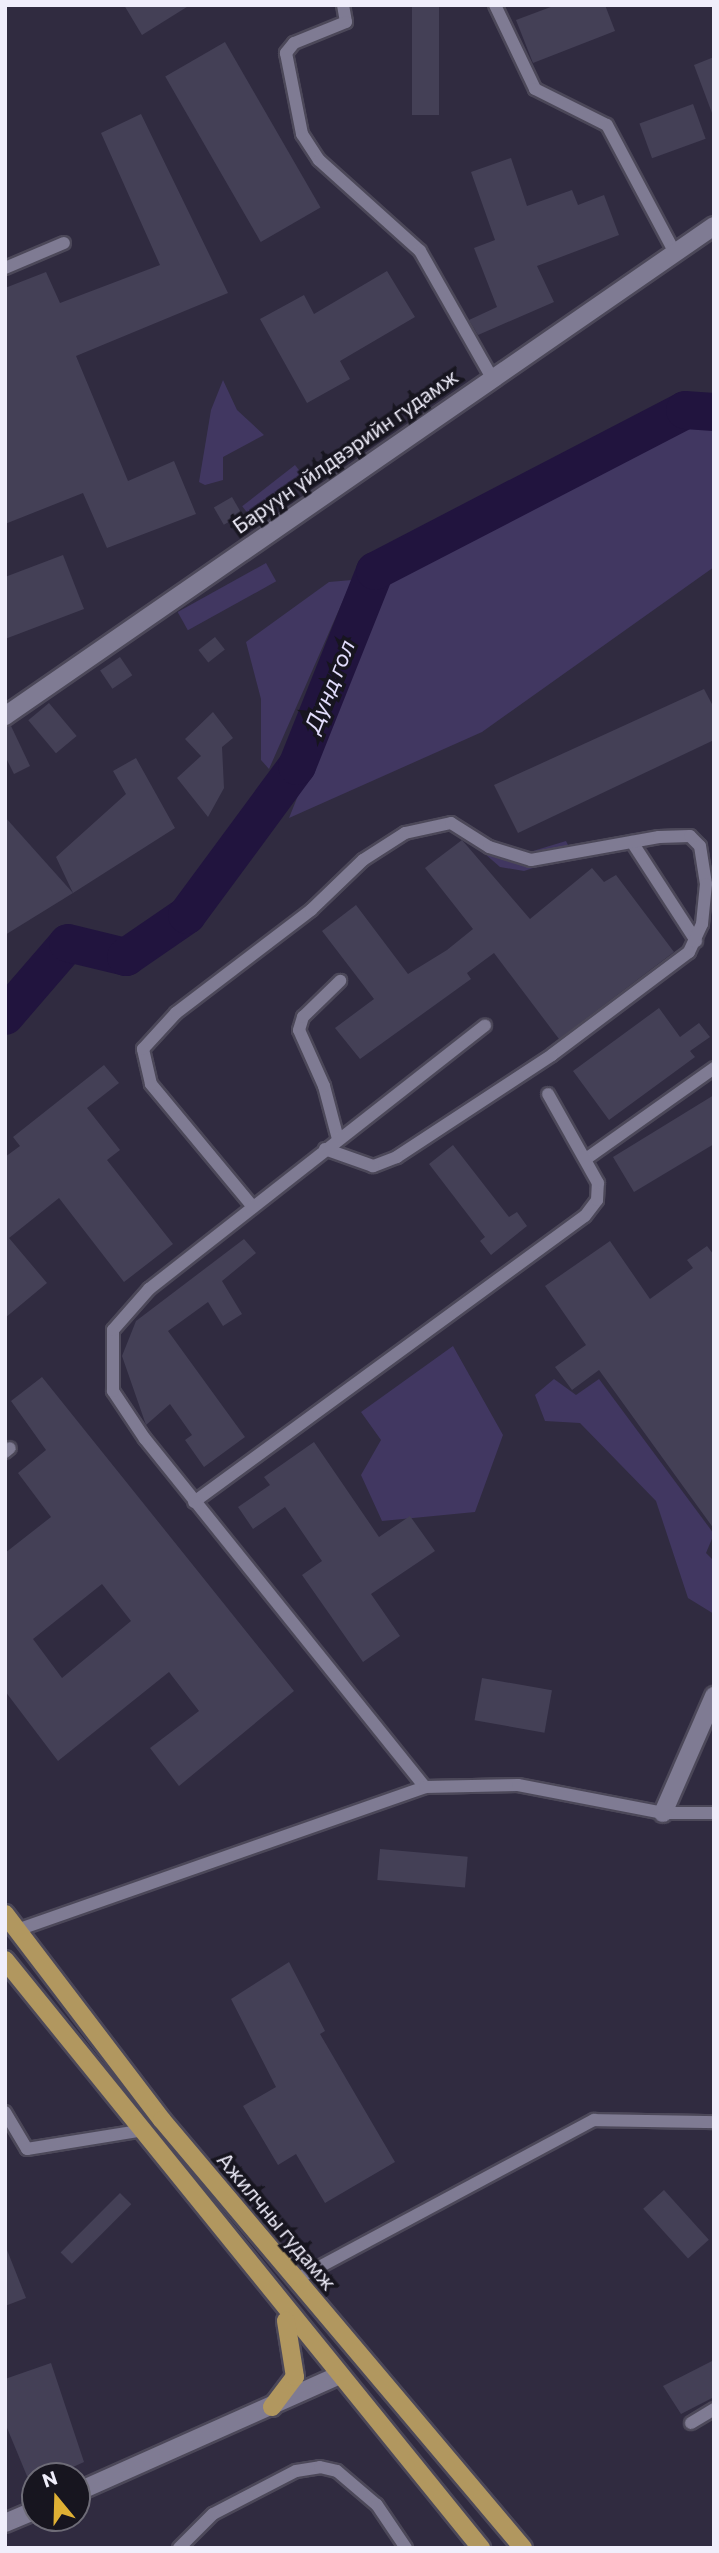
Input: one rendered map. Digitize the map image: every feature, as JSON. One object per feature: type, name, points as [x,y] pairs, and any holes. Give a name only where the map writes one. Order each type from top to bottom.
[{"type":"main road","name":"Ажилчны гудамж","points":[[5,1914],[162,2120],[523,2548]]},
{"type":"main road","points":[[5,1960],[138,2131],[481,2548]]},
{"type":"main road","points":[[272,2407],[295,2377],[296,2358],[275,2299]]},
{"type":"street","name":"Баруун үйлдвэрийн гудамж","points":[[5,716],[491,376],[714,226]]},
{"type":"street","points":[[663,1813],[714,1696]]},
{"type":"street","points":[[91,2486],[337,2376]]},
{"type":"lane","points":[[343,5],[346,22],[293,43],[286,53],[302,134],[319,160],[420,251],[491,376]]},
{"type":"lane","points":[[495,5],[535,89],[607,125],[675,253]]},
{"type":"lane","points":[[5,268],[64,243]]},
{"type":"lane","points":[[253,1207],[144,1074],[143,1049],[156,1032],[311,910],[363,860],[405,833],[451,823],[489,847],[531,860],[632,842],[690,836],[700,846],[706,884],[696,941],[689,952],[552,1055],[397,1157],[373,1166],[325,1149]]},
{"type":"lane","points":[[632,842],[696,941]]},
{"type":"lane","points":[[338,1139],[324,1086],[299,1030],[309,1009],[340,981]]},
{"type":"lane","points":[[425,1787],[194,1502],[113,1391],[113,1330],[149,1289],[485,1026]]},
{"type":"lane","points":[[586,1158],[714,1068]]},
{"type":"lane","points":[[194,1502],[585,1216],[597,1200],[598,1183],[548,1094]]},
{"type":"lane","points":[[17,1930],[425,1787],[518,1785],[663,1813],[714,1813]]},
{"type":"lane","points":[[5,2112],[27,2149],[138,2131]]},
{"type":"lane","points":[[297,2279],[594,2120],[714,2122]]},
{"type":"lane","points":[[691,2423],[714,2409]]},
{"type":"lane","points":[[179,2548],[213,2514],[296,2471],[320,2467],[337,2470],[377,2505],[406,2548]]},
{"type":"shaded area","points":[[223,380],[237,410],[264,435],[223,457],[223,480],[205,485],[199,482],[211,410]]},
{"type":"shaded area","points":[[691,419],[714,421],[714,567],[482,732],[289,818],[387,575]]},
{"type":"shaded area","points":[[295,465],[302,474],[249,515],[242,506]]},
{"type":"shaded area","points":[[266,563],[276,581],[188,630],[178,612]]},
{"type":"shaded area","points":[[352,580],[269,769],[261,760],[261,699],[246,642],[329,582]]},
{"type":"shaded area","points":[[566,841],[573,855],[524,871],[500,867],[484,853],[504,846],[510,858]]},
{"type":"shaded area","points":[[453,1346],[503,1435],[475,1512],[382,1521],[361,1475],[381,1440],[361,1412]]},
{"type":"shaded area","points":[[554,1379],[576,1395],[599,1379],[714,1534],[706,1553],[714,1561],[714,1614],[688,1598],[656,1501],[580,1423],[545,1421],[535,1395]]},
{"type":"building","points":[[124,5],[190,5],[142,35]]},
{"type":"building","points":[[412,5],[439,5],[439,115],[412,115]]},
{"type":"building","points":[[556,5],[605,5],[615,31],[533,63],[516,20]]},
{"type":"building","points":[[225,42],[320,207],[261,242],[165,77]]},
{"type":"building","points":[[714,57],[714,113],[712,113],[694,65]]},
{"type":"building","points":[[693,104],[706,139],[652,158],[639,123]]},
{"type":"building","points":[[141,114],[228,293],[76,356],[128,481],[174,461],[196,514],[107,548],[83,493],[5,524],[5,288],[46,272],[60,303],[160,265],[101,133]]},
{"type":"building","points":[[511,158],[527,206],[572,190],[578,205],[604,195],[619,235],[537,266],[554,302],[478,335],[469,320],[497,307],[474,248],[495,240],[471,172]]},
{"type":"building","points":[[387,271],[415,317],[340,361],[350,379],[307,403],[260,319],[304,295],[314,314]]},
{"type":"building","points":[[232,497],[242,514],[224,525],[214,508]]},
{"type":"building","points":[[63,555],[84,609],[5,639],[5,577]]},
{"type":"building","points":[[215,637],[225,650],[208,663],[198,650]]},
{"type":"building","points":[[120,657],[132,675],[112,689],[100,670]]},
{"type":"building","points":[[704,689],[714,708],[714,740],[518,833],[494,785]]},
{"type":"building","points":[[49,703],[77,736],[56,753],[28,720]]},
{"type":"building","points":[[213,712],[233,738],[222,747],[224,788],[208,817],[177,778],[201,756],[185,739]]},
{"type":"building","points":[[11,726],[30,766],[14,774],[5,756],[5,727]]},
{"type":"building","points":[[136,758],[175,828],[73,893],[56,857],[126,794],[113,771]]},
{"type":"building","points":[[5,817],[73,893],[5,935]]},
{"type":"building","points":[[462,840],[530,919],[592,868],[604,882],[616,875],[674,952],[559,1039],[494,953],[467,973],[471,979],[360,1059],[335,1028],[374,999],[322,931],[356,905],[408,974],[447,950],[473,929],[425,868]]},
{"type":"building","points":[[659,1008],[680,1037],[699,1023],[710,1037],[690,1051],[695,1057],[609,1120],[573,1071]]},
{"type":"building","points":[[104,1065],[119,1083],[87,1108],[120,1150],[107,1160],[173,1244],[124,1282],[59,1198],[9,1238],[47,1283],[5,1318],[5,1157],[20,1146],[13,1137]]},
{"type":"building","points":[[714,1095],[714,1144],[634,1192],[613,1157]]},
{"type":"building","points":[[453,1145],[509,1217],[517,1212],[527,1226],[491,1255],[480,1241],[485,1237],[429,1164]]},
{"type":"building","points":[[244,1239],[256,1253],[222,1281],[242,1314],[223,1326],[208,1302],[168,1331],[245,1437],[204,1467],[185,1440],[192,1435],[170,1404],[146,1425],[122,1356],[136,1321]]},
{"type":"building","points":[[610,1241],[650,1299],[693,1268],[687,1260],[707,1246],[714,1255],[714,1529],[599,1370],[572,1390],[555,1367],[586,1345],[545,1286]]},
{"type":"building","points":[[42,1377],[294,1691],[179,1786],[150,1748],[199,1711],[169,1672],[58,1761],[5,1691],[5,1553],[51,1517],[18,1473],[46,1450],[11,1401]],"holes":[[[102,1584],[131,1621],[62,1678],[33,1639]]]},
{"type":"building","points":[[314,1442],[379,1537],[410,1516],[435,1551],[371,1594],[400,1636],[363,1662],[302,1575],[322,1561],[285,1507],[253,1529],[238,1507],[270,1485],[264,1477]]},
{"type":"building","points":[[482,1678],[552,1690],[544,1733],[475,1720]]},
{"type":"building","points":[[380,1849],[468,1857],[465,1888],[377,1880]]},
{"type":"building","points":[[289,1962],[325,2031],[320,2034],[395,2162],[325,2203],[296,2154],[278,2165],[243,2106],[276,2087],[231,1999]]},
{"type":"building","points":[[664,2190],[709,2240],[688,2259],[643,2209]]},
{"type":"building","points":[[120,2193],[131,2204],[72,2264],[61,2252]]},
{"type":"building","points":[[5,2245],[26,2298],[5,2306]]},
{"type":"building","points":[[714,2360],[714,2397],[681,2414],[663,2386]]},
{"type":"building","points":[[51,2363],[84,2462],[21,2462],[5,2423],[5,2379]]},
{"type":"waterway","name":"Дунд гол","points":[[5,1016],[68,943],[126,957],[187,915],[297,766],[375,571],[685,410],[714,412]]}]
